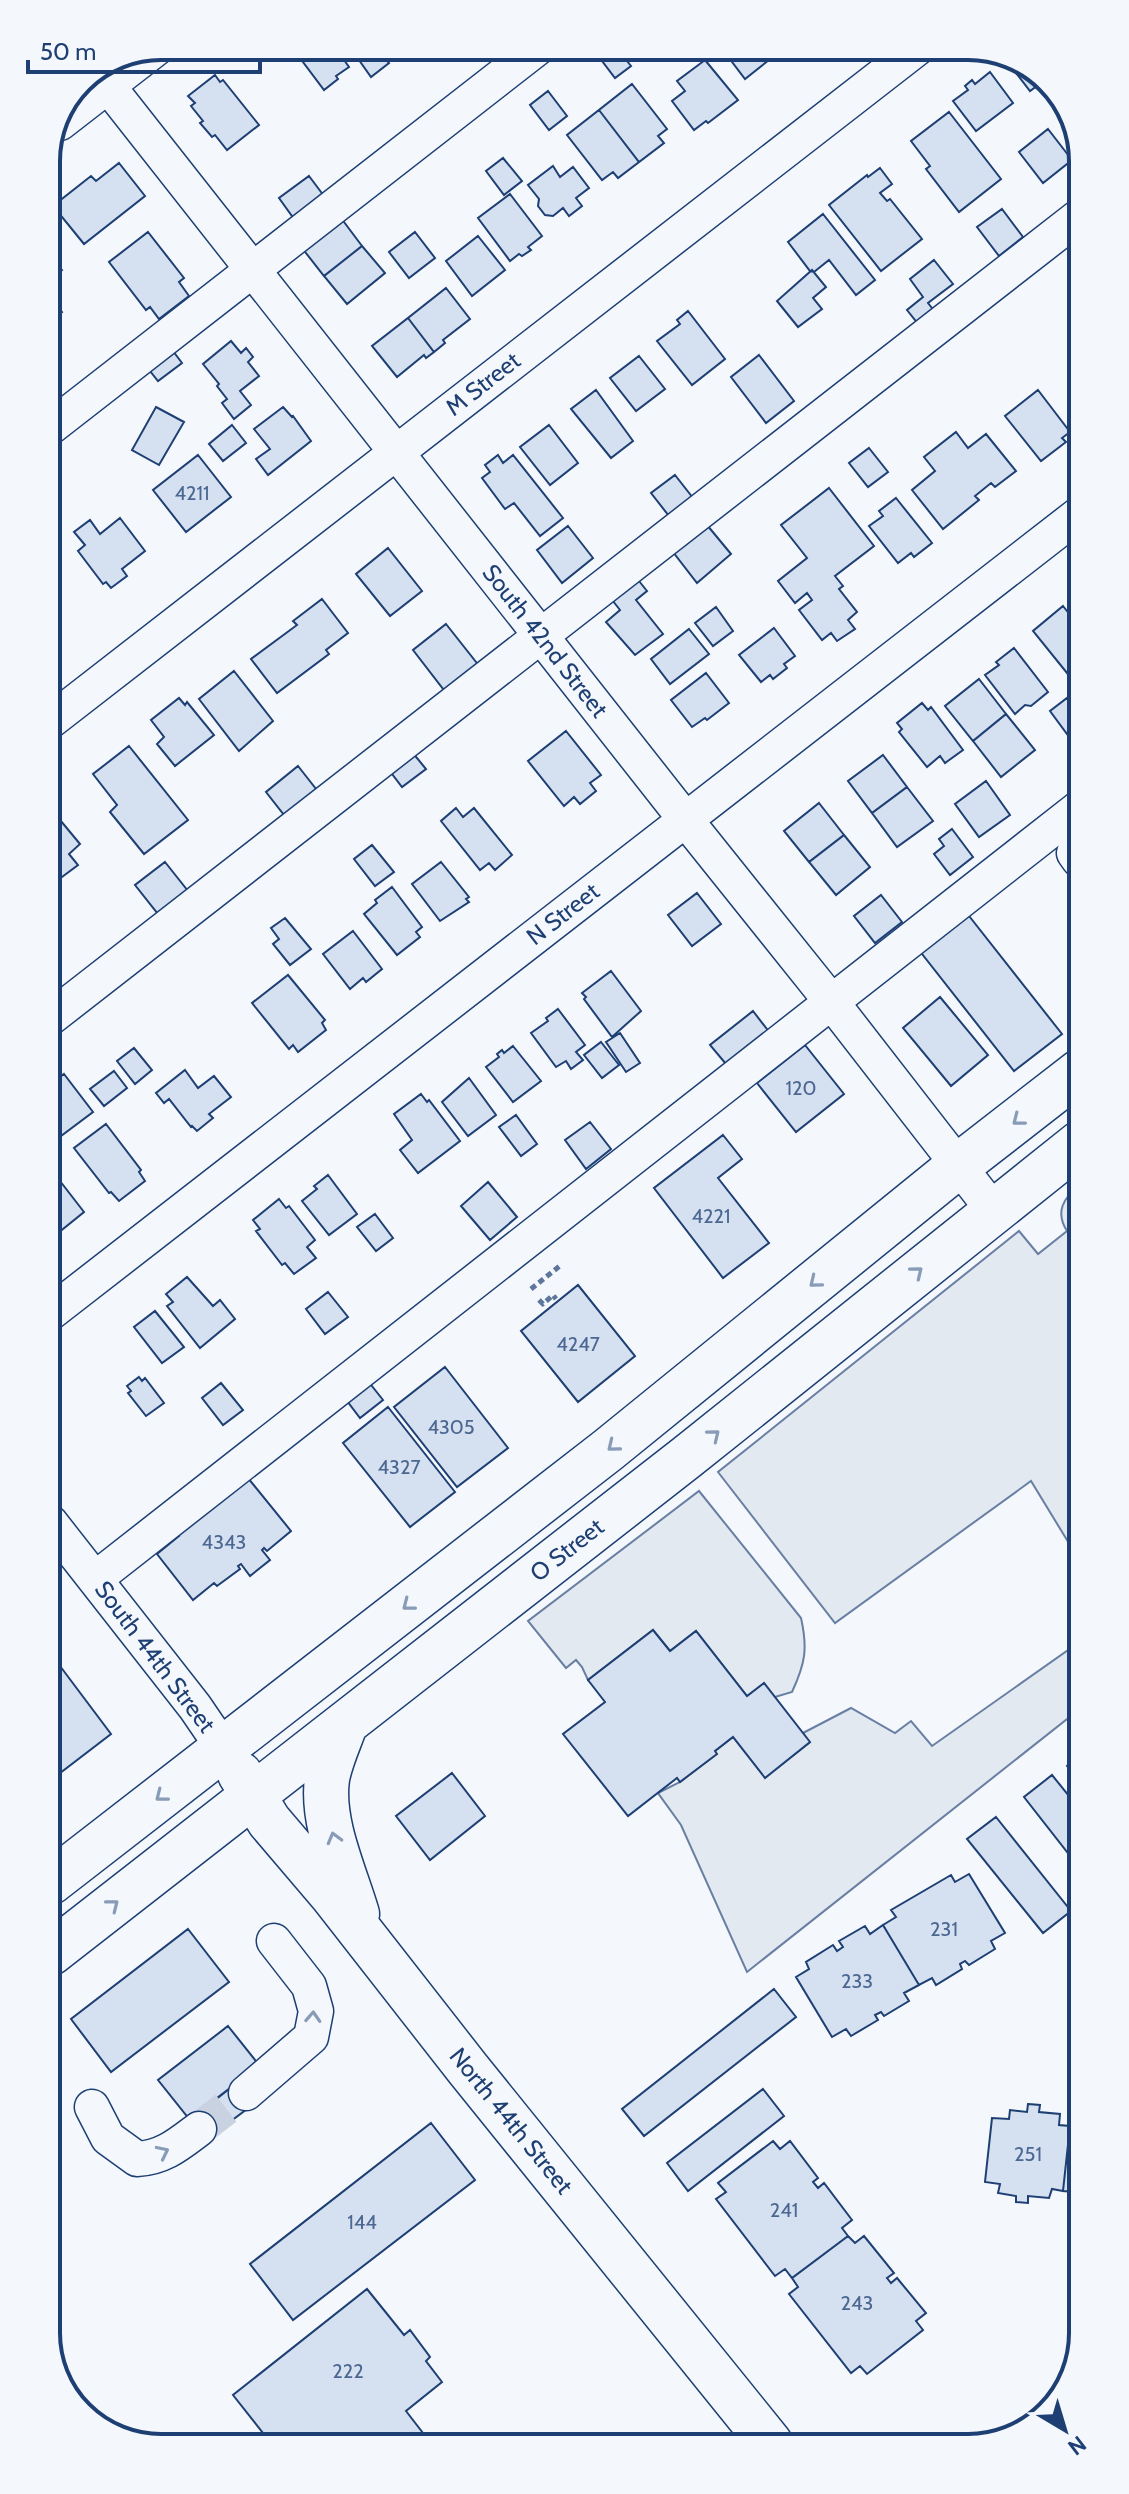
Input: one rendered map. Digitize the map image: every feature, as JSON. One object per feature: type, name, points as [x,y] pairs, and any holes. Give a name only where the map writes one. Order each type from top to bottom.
[{"type":"main road","points":[[60,1875],[599,1457],[1069,1080]]},
{"type":"main road","name":"O Street","points":[[60,1946],[687,1457],[1069,1151]]},
{"type":"main road","points":[[345,1725],[327,1780],[328,1811],[333,1837],[365,1939]]},
{"type":"main road","name":"South 44th Street","points":[[223,1748],[254,1797]]},
{"type":"main road","name":"North 44th Street","points":[[254,1797],[269,1821],[332,1895],[763,2434]]},
{"type":"street","points":[[60,420],[522,60]]},
{"type":"street","name":"M Street","points":[[60,714],[902,60]]},
{"type":"street","name":"South 42nd Street","points":[[102,79],[993,1210]]},
{"type":"street","points":[[77,105],[101,80]]},
{"type":"street","points":[[60,1010],[1069,224]]},
{"type":"street","name":"N Street","points":[[60,1305],[1069,522]]},
{"type":"street","points":[[95,1579],[1069,816]]},
{"type":"street","name":"South 44th Street","points":[[60,1535],[195,1707],[223,1748]]},
{"type":"street","points":[[246,2093],[311,2037],[316,2011],[309,1986],[274,1941]]},
{"type":"street","points":[[92,2107],[108,2138],[137,2159],[154,2158],[169,2152],[199,2129]]},
{"type":"path","points":[[531,1289],[561,1265]]},
{"type":"path","points":[[539,1300],[543,1304],[553,1295],[556,1299]]},
{"type":"shaded area","points":[[1069,1195],[1069,1543],[1031,1481],[835,1623],[718,1472],[1019,1231],[1038,1254],[1067,1231],[1061,1212]]},
{"type":"shaded area","points":[[699,1491],[801,1618],[804,1656],[792,1692],[775,1697],[747,1696],[696,1631],[670,1651],[653,1630],[588,1680],[576,1660],[566,1668],[528,1621]]},
{"type":"shaded area","points":[[1069,1649],[1069,1717],[747,1972],[681,1825],[658,1793],[680,1782],[733,1737],[765,1777],[809,1743],[803,1733],[851,1708],[895,1733],[911,1721],[932,1746]]},
{"type":"building","points":[[302,60],[344,60],[349,67],[324,90]]},
{"type":"building","points":[[359,60],[387,60],[389,63],[371,77]]},
{"type":"building","points":[[601,60],[626,60],[631,66],[615,78]]},
{"type":"building","points":[[705,60],[738,100],[694,130],[672,101],[685,91],[677,81]]},
{"type":"building","points":[[731,60],[769,60],[745,79]]},
{"type":"building","points":[[990,72],[1013,103],[976,131],[953,101],[968,90],[965,86],[972,80],[975,84]]},
{"type":"building","points":[[1015,72],[1036,87],[1030,91]]},
{"type":"building","points":[[215,75],[220,82],[223,80],[259,125],[227,150],[200,123],[203,121],[191,106],[195,103],[188,96]]},
{"type":"building","points":[[632,84],[667,129],[658,136],[664,143],[639,162],[599,110]]},
{"type":"building","points":[[548,91],[567,116],[549,130],[530,105]]},
{"type":"building","points":[[599,110],[639,162],[618,178],[613,172],[602,180],[567,135]]},
{"type":"building","points":[[949,112],[1001,179],[959,212],[926,169],[930,166],[911,141]]},
{"type":"building","points":[[1048,129],[1068,155],[1069,162],[1043,183],[1019,152]]},
{"type":"building","points":[[503,158],[522,181],[504,195],[486,171]]},
{"type":"building","points":[[119,163],[145,196],[84,244],[60,215],[60,200],[91,176],[96,181]]},
{"type":"building","points":[[553,166],[560,177],[573,167],[589,188],[576,198],[582,206],[569,216],[563,208],[553,216],[545,215],[538,206],[539,199],[528,185]]},
{"type":"building","points":[[880,168],[892,184],[880,193],[887,201],[890,199],[922,239],[881,271],[829,205]]},
{"type":"building","points":[[309,176],[327,200],[297,223],[279,198]]},
{"type":"building","points":[[510,194],[542,236],[528,247],[531,250],[510,261],[478,218]]},
{"type":"building","points":[[1002,209],[1023,237],[999,256],[977,227]]},
{"type":"building","points":[[823,214],[875,280],[856,295],[829,260],[814,272],[810,271],[788,242]]},
{"type":"building","points":[[341,218],[362,246],[324,276],[302,248]]},
{"type":"building","points":[[148,232],[184,278],[179,282],[189,296],[159,319],[150,307],[146,310],[109,262]]},
{"type":"building","points":[[415,232],[435,258],[409,278],[389,252]]},
{"type":"building","points":[[478,236],[505,270],[472,296],[446,261]]},
{"type":"building","points":[[362,246],[385,273],[347,304],[324,276]]},
{"type":"building","points":[[934,260],[953,284],[928,303],[939,317],[923,330],[907,310],[923,297],[910,279]]},
{"type":"building","points":[[812,270],[826,287],[813,298],[822,309],[798,327],[777,301]]},
{"type":"building","points":[[446,288],[470,319],[443,340],[445,343],[434,352],[408,318]]},
{"type":"building","points":[[688,311],[725,359],[692,385],[657,341],[680,324],[677,320]]},
{"type":"building","points":[[408,318],[434,352],[426,358],[424,355],[397,377],[372,346]]},
{"type":"building","points":[[231,341],[241,353],[246,348],[253,357],[248,362],[259,376],[240,391],[251,405],[234,419],[222,403],[227,399],[217,386],[219,384],[203,364]]},
{"type":"building","points":[[170,347],[182,363],[158,381],[146,366]]},
{"type":"building","points":[[759,355],[794,401],[766,423],[731,377]]},
{"type":"building","points":[[639,356],[665,389],[636,411],[610,378]]},
{"type":"building","points":[[596,390],[633,441],[611,458],[571,409]]},
{"type":"building","points":[[1038,390],[1069,431],[1062,438],[1066,442],[1041,461],[1005,416]]},
{"type":"building","points":[[156,407],[184,422],[159,465],[132,450]]},
{"type":"building","points":[[283,407],[311,441],[268,475],[256,459],[270,449],[254,429]]},
{"type":"building","points":[[232,425],[246,443],[223,461],[209,444]]},
{"type":"building","points":[[549,425],[578,463],[550,485],[520,447]]},
{"type":"building","points":[[956,432],[968,448],[986,434],[1016,471],[995,487],[991,483],[975,496],[979,500],[943,529],[912,490],[935,471],[924,457]]},
{"type":"building","points":[[869,448],[888,472],[868,487],[849,463]]},
{"type":"building","points":[[198,455],[231,497],[186,532],[153,490]]},
{"type":"building","points":[[498,455],[503,463],[513,455],[563,518],[540,536],[514,503],[505,509],[482,478],[490,472],[485,465]]},
{"type":"building","points":[[675,475],[693,498],[669,516],[651,493]]},
{"type":"building","points":[[829,488],[874,546],[835,576],[843,586],[839,589],[857,612],[848,620],[855,629],[837,641],[831,633],[822,640],[799,610],[812,600],[807,593],[795,603],[778,581],[807,558],[781,525]]},
{"type":"building","points":[[896,498],[932,543],[914,557],[911,553],[898,563],[869,526],[883,516],[879,511]]},
{"type":"building","points":[[120,518],[145,551],[122,569],[127,576],[111,588],[106,582],[103,584],[78,551],[85,545],[74,532],[90,520],[100,534]]},
{"type":"building","points":[[707,525],[731,554],[697,583],[673,552]]},
{"type":"building","points":[[568,526],[593,558],[562,583],[537,550]]},
{"type":"building","points":[[388,548],[422,591],[390,616],[356,574]]},
{"type":"building","points":[[635,576],[647,591],[636,600],[663,634],[635,655],[606,622],[620,610],[609,596]]},
{"type":"building","points":[[322,599],[348,633],[326,650],[329,654],[277,693],[251,659],[297,625],[293,621]]},
{"type":"building","points":[[1063,606],[1069,614],[1069,671],[1067,673],[1033,631]]},
{"type":"building","points":[[716,607],[733,631],[713,646],[695,623]]},
{"type":"building","points":[[446,624],[480,667],[447,694],[413,650]]},
{"type":"building","points":[[774,628],[795,656],[784,664],[787,668],[773,679],[770,675],[761,682],[739,655]]},
{"type":"building","points":[[689,629],[709,654],[670,684],[651,659]]},
{"type":"building","points":[[1014,648],[1048,692],[1015,714],[985,675]]},
{"type":"building","points":[[234,671],[273,721],[239,751],[199,699]]},
{"type":"building","points":[[706,673],[729,703],[692,727],[671,700]]},
{"type":"building","points":[[979,679],[1006,714],[973,741],[945,706]]},
{"type":"building","points":[[179,698],[185,705],[187,702],[214,735],[175,766],[157,744],[164,737],[151,720]]},
{"type":"building","points":[[1067,698],[1067,734],[1050,711]]},
{"type":"building","points":[[922,703],[928,710],[931,707],[963,750],[945,763],[940,756],[927,767],[899,732],[902,729],[897,723]]},
{"type":"building","points":[[1006,714],[1035,750],[1001,777],[973,741]]},
{"type":"building","points":[[566,731],[601,775],[590,783],[596,791],[580,804],[574,797],[564,806],[528,761]]},
{"type":"building","points":[[129,746],[188,820],[144,854],[110,812],[117,805],[93,774]]},
{"type":"building","points":[[412,752],[426,769],[402,787],[389,770]]},
{"type":"building","points":[[883,755],[907,787],[872,813],[848,781]]},
{"type":"building","points":[[298,766],[320,794],[288,820],[266,792]]},
{"type":"building","points":[[986,781],[1010,815],[979,837],[955,804]]},
{"type":"building","points":[[907,787],[933,821],[897,847],[872,813]]},
{"type":"building","points":[[819,803],[844,835],[809,862],[784,831]]},
{"type":"building","points":[[456,808],[463,817],[474,808],[512,855],[495,870],[489,863],[480,870],[441,821]]},
{"type":"building","points":[[60,820],[80,844],[69,854],[78,865],[60,878]]},
{"type":"building","points":[[952,829],[973,857],[950,875],[934,854],[944,846],[939,839]]},
{"type":"building","points":[[844,835],[870,867],[836,895],[809,862]]},
{"type":"building","points":[[372,845],[394,872],[375,886],[354,859]]},
{"type":"building","points":[[165,862],[192,896],[162,919],[135,885]]},
{"type":"building","points":[[441,862],[469,897],[466,899],[469,902],[440,921],[412,884]]},
{"type":"building","points":[[392,887],[422,927],[416,932],[420,937],[397,955],[364,914],[377,903],[375,900]]},
{"type":"building","points":[[697,893],[721,924],[692,946],[668,915]]},
{"type":"building","points":[[881,895],[902,922],[875,943],[854,916]]},
{"type":"building","points":[[962,907],[1062,1034],[1014,1071],[915,945]]},
{"type":"building","points":[[285,918],[311,949],[290,965],[273,944],[279,939],[271,928]]},
{"type":"building","points":[[353,931],[382,969],[366,982],[363,978],[350,989],[323,954]]},
{"type":"building","points":[[611,971],[641,1011],[612,1037],[582,993]]},
{"type":"building","points":[[288,975],[325,1020],[322,1023],[326,1030],[298,1052],[293,1045],[289,1049],[252,1003]]},
{"type":"building","points":[[940,997],[988,1055],[951,1086],[903,1028]]},
{"type":"building","points":[[558,1009],[585,1045],[576,1052],[583,1060],[571,1069],[566,1061],[556,1067],[531,1033]]},
{"type":"building","points":[[753,1011],[773,1037],[731,1070],[710,1045]]},
{"type":"building","points":[[620,1033],[640,1063],[626,1072],[606,1042]]},
{"type":"building","points":[[601,1042],[619,1065],[602,1078],[584,1055]]},
{"type":"building","points":[[805,1045],[844,1094],[796,1132],[757,1083]]},
{"type":"building","points":[[513,1046],[541,1081],[513,1102],[486,1067],[499,1057],[497,1054],[502,1050],[504,1053]]},
{"type":"building","points":[[134,1048],[152,1070],[135,1084],[117,1061]]},
{"type":"building","points":[[185,1070],[198,1088],[214,1076],[231,1097],[209,1114],[213,1118],[197,1131],[169,1099],[164,1103],[156,1093]]},
{"type":"building","points":[[114,1071],[127,1088],[104,1106],[90,1089]]},
{"type":"building","points":[[64,1074],[93,1112],[60,1137],[60,1077]]},
{"type":"building","points":[[469,1078],[496,1115],[468,1136],[442,1102]]},
{"type":"building","points":[[421,1094],[460,1141],[418,1173],[400,1150],[412,1140],[394,1114]]},
{"type":"building","points":[[516,1115],[537,1144],[521,1156],[499,1127]]},
{"type":"building","points":[[590,1122],[611,1149],[586,1169],[565,1140]]},
{"type":"building","points":[[106,1124],[141,1170],[139,1172],[145,1181],[119,1201],[109,1193],[74,1148]]},
{"type":"building","points":[[723,1135],[742,1159],[718,1178],[769,1243],[723,1278],[654,1188]]},
{"type":"building","points":[[328,1175],[357,1214],[329,1235],[302,1201]]},
{"type":"building","points":[[60,1181],[84,1212],[60,1231]]},
{"type":"building","points":[[488,1182],[517,1217],[490,1240],[461,1206]]},
{"type":"building","points":[[279,1199],[286,1208],[289,1206],[315,1240],[307,1247],[316,1258],[294,1274],[285,1263],[282,1265],[256,1231],[260,1229],[253,1220]]},
{"type":"building","points":[[375,1214],[393,1238],[376,1251],[357,1227]]},
{"type":"building","points":[[187,1277],[213,1306],[220,1300],[235,1319],[200,1348],[167,1306],[173,1302],[166,1294]]},
{"type":"building","points":[[578,1285],[635,1356],[578,1402],[521,1331]]},
{"type":"building","points":[[328,1292],[348,1317],[325,1334],[306,1309]]},
{"type":"building","points":[[155,1311],[184,1347],[162,1363],[134,1327]]},
{"type":"building","points":[[445,1367],[508,1448],[457,1487],[394,1407]]},
{"type":"building","points":[[364,1376],[383,1400],[360,1418],[341,1393]]},
{"type":"building","points":[[139,1377],[142,1381],[145,1378],[164,1403],[146,1416],[128,1393],[131,1391],[127,1386]]},
{"type":"building","points":[[221,1383],[243,1410],[223,1425],[202,1398]]},
{"type":"building","points":[[388,1407],[455,1492],[410,1527],[343,1443]]},
{"type":"building","points":[[248,1478],[291,1531],[267,1551],[262,1550],[270,1560],[250,1576],[241,1564],[238,1566],[240,1569],[217,1586],[214,1583],[193,1600],[157,1554],[179,1536],[177,1534]]},
{"type":"building","points":[[653,1630],[670,1651],[696,1631],[747,1696],[764,1683],[810,1742],[765,1778],[733,1737],[715,1751],[717,1754],[680,1782],[677,1778],[628,1816],[563,1734],[605,1702],[588,1680]]},
{"type":"building","points":[[60,1666],[111,1734],[60,1773]]},
{"type":"building","points":[[452,1773],[485,1816],[430,1860],[396,1816]]},
{"type":"building","points":[[1052,1775],[1069,1796],[1069,1854],[1024,1797]]},
{"type":"building","points":[[996,1817],[1069,1908],[1069,1913],[1043,1933],[967,1839]]},
{"type":"building","points":[[969,1874],[1005,1933],[991,1941],[995,1949],[969,1965],[965,1961],[960,1964],[962,1969],[936,1985],[932,1978],[919,1985],[883,1925],[896,1917],[891,1910],[951,1875],[955,1882]]},
{"type":"building","points":[[883,1925],[919,1985],[904,1993],[909,2001],[884,2016],[881,2012],[875,2015],[878,2020],[851,2036],[846,2029],[832,2037],[796,1977],[809,1969],[806,1962],[833,1945],[837,1951],[843,1947],[839,1941],[865,1926],[870,1934]]},
{"type":"building","points":[[188,1929],[229,1982],[111,2072],[71,2019]]},
{"type":"building","points":[[774,1989],[796,2017],[644,2136],[622,2109]]},
{"type":"building","points":[[228,2026],[259,2065],[190,2120],[158,2080]]},
{"type":"building","points":[[238,2082],[255,2103],[207,2139],[191,2118]]},
{"type":"building","points":[[763,2089],[784,2116],[688,2191],[667,2163]]},
{"type":"building","points":[[1028,2104],[1040,2105],[1039,2112],[1060,2114],[1059,2125],[1069,2126],[1063,2191],[1052,2189],[1049,2198],[1028,2196],[1028,2203],[1016,2202],[1016,2196],[998,2193],[1000,2184],[985,2182],[992,2118],[1009,2119],[1010,2110],[1027,2112]]},
{"type":"building","points":[[431,2123],[475,2180],[293,2320],[250,2264]]},
{"type":"building","points":[[1069,2135],[1069,2192],[1063,2191]]},
{"type":"building","points":[[773,2141],[780,2149],[790,2141],[818,2178],[813,2182],[818,2188],[824,2183],[852,2220],[842,2228],[848,2236],[792,2278],[785,2269],[775,2276],[716,2199],[726,2192],[718,2183]]},
{"type":"building","points":[[848,2236],[855,2243],[864,2236],[894,2273],[887,2278],[891,2283],[897,2278],[926,2313],[916,2321],[923,2330],[867,2374],[860,2366],[851,2373],[789,2294],[798,2287],[792,2278]]},
{"type":"building","points":[[367,2289],[404,2335],[410,2330],[430,2357],[426,2361],[442,2382],[406,2411],[424,2434],[264,2434],[233,2395]]},
{"type":"tunnel","points":[[199,2129],[246,2093]]}]
